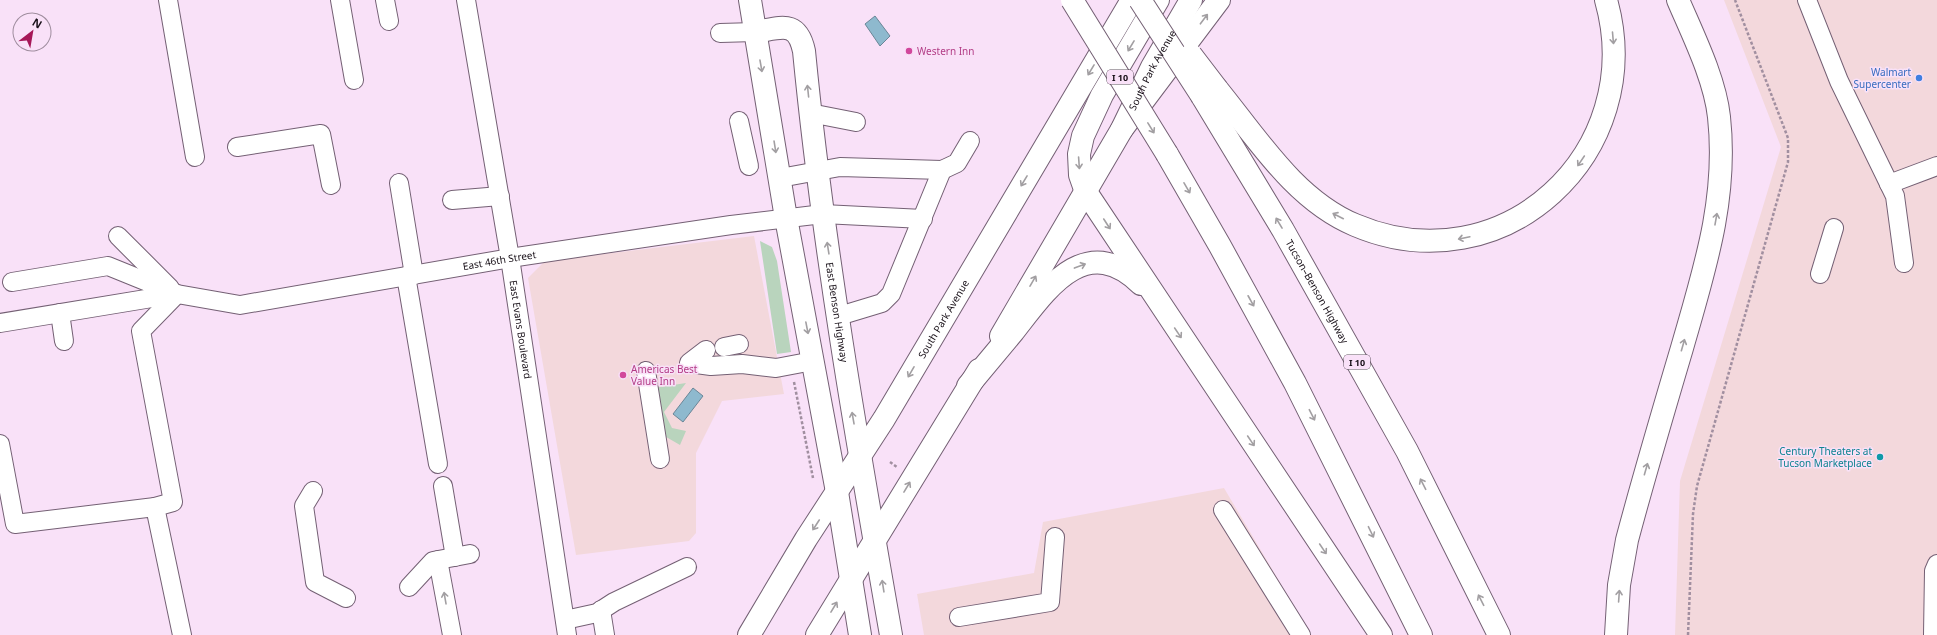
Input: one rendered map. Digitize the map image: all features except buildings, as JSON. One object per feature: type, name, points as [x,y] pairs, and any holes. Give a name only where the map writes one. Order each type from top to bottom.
[{"type":"main road","points":[[750,0],[786,218],[837,492],[860,635]]},
{"type":"main road","name":"South Park Avenue","points":[[749,635],[806,539],[886,415],[1132,0]]},
{"type":"main road","name":"Tucson–Benson Highway","points":[[1140,0],[1210,92],[1287,237],[1403,445],[1499,635]]},
{"type":"main road","points":[[1147,0],[1210,92],[1299,187],[1330,212],[1355,225],[1382,234],[1407,239],[1432,241],[1458,240],[1484,234],[1514,221],[1541,204],[1563,184],[1581,162],[1594,140],[1605,110],[1614,66],[1614,40],[1606,0]]},
{"type":"main road","points":[[1158,0],[1102,95],[1083,136],[1079,154],[1080,175],[1086,192],[1160,306],[1381,635]]},
{"type":"main road","name":"South Park Avenue","points":[[817,635],[968,386],[990,353],[1086,192],[1122,129],[1152,67],[1191,0]]},
{"type":"main road","points":[[1122,129],[1219,0]]},
{"type":"main road","points":[[1616,635],[1619,585],[1627,540],[1709,254],[1720,186],[1721,156],[1719,116],[1698,45],[1678,0]]},
{"type":"main road","name":"I 10","points":[[1068,1],[1098,42],[1167,154],[1220,246],[1296,383],[1421,635]]},
{"type":"main road","name":"East Benson Highway","points":[[755,32],[786,27],[794,29],[801,37],[804,51],[810,113],[823,214],[860,456],[891,635]]},
{"type":"main road","points":[[968,386],[1051,286],[1066,272],[1082,265],[1095,263],[1109,264],[1122,269],[1132,275],[1160,306]]},
{"type":"street","points":[[168,0],[195,157]]},
{"type":"street","points":[[340,0],[354,80]]},
{"type":"street","points":[[385,0],[389,21]]},
{"type":"street","name":"East Evans Boulevard","points":[[466,0],[510,258],[566,628]]},
{"type":"street","points":[[1807,0],[1839,81],[1895,196],[1904,263]]},
{"type":"street","points":[[720,33],[755,32]]},
{"type":"street","points":[[810,113],[856,122]]},
{"type":"street","points":[[740,121],[749,166]]},
{"type":"street","points":[[237,147],[321,134],[331,185]]},
{"type":"street","points":[[780,178],[840,167],[942,170],[957,163],[970,141]]},
{"type":"street","points":[[1889,184],[1937,166]]},
{"type":"street","points":[[839,316],[882,303],[891,294],[924,219],[942,170]]},
{"type":"street","points":[[399,184],[410,276],[438,464]]},
{"type":"street","points":[[452,200],[500,196]]},
{"type":"street","name":"East 46th Street","points":[[177,294],[240,305],[510,258],[721,226],[823,214],[924,219]]},
{"type":"street","points":[[1820,274],[1834,228]]},
{"type":"street","points":[[118,236],[177,294]]},
{"type":"street","points":[[12,282],[108,266],[177,294]]},
{"type":"street","points":[[0,323],[177,294]]},
{"type":"street","points":[[0,444],[15,524],[155,508],[173,502],[140,331],[177,294]]},
{"type":"street","points":[[60,313],[64,341]]},
{"type":"street","points":[[706,350],[689,363],[711,366],[742,364],[776,368],[813,361]]},
{"type":"street","points":[[646,371],[660,459]]},
{"type":"street","points":[[443,486],[449,558],[452,635]]},
{"type":"street","points":[[313,491],[304,506],[315,582],[346,598]]},
{"type":"street","points":[[155,508],[182,635]]},
{"type":"street","points":[[1223,510],[1300,635]]},
{"type":"street","points":[[959,617],[1050,602],[1055,537]]},
{"type":"street","points":[[408,587],[449,558]]},
{"type":"street","points":[[1933,635],[1934,571],[1937,564]]},
{"type":"street","points":[[566,628],[614,602],[687,567]]},
{"type":"street","points":[[601,610],[605,635]]},
{"type":"path","points":[[1688,635],[1693,514],[1696,486],[1788,162],[1788,138],[1735,0]]},
{"type":"path","points":[[790,366],[813,478]]},
{"type":"path","points":[[890,462],[897,467]]},
{"type":"shaded area","points":[[1724,0],[1937,0],[1937,635],[1675,635],[1680,481],[1781,147]]},
{"type":"shaded area","points":[[754,236],[784,394],[722,401],[696,453],[696,533],[689,541],[576,555],[528,278],[545,261]]},
{"type":"shaded area","points":[[1224,488],[1311,635],[924,635],[917,594],[1034,573],[1043,522]]},
{"type":"green space","points":[[760,241],[772,247],[777,261],[791,352],[777,354]]},
{"type":"green space","points":[[686,383],[664,412],[672,428],[686,431],[680,445],[661,434],[654,388]]},
{"type":"water","points":[[875,16],[890,36],[880,46],[865,24]]},
{"type":"water","points":[[693,388],[703,396],[683,422],[673,414]]},
{"type":"place","name":"Western Inn","points":[[909,51]]},
{"type":"place","name":"Walmart Supercenter","points":[[1919,78]]},
{"type":"place","name":"Americas Best Value Inn","points":[[623,375]]},
{"type":"place","name":"Century Theaters at Tucson Marketplace","points":[[1880,457]]}]
